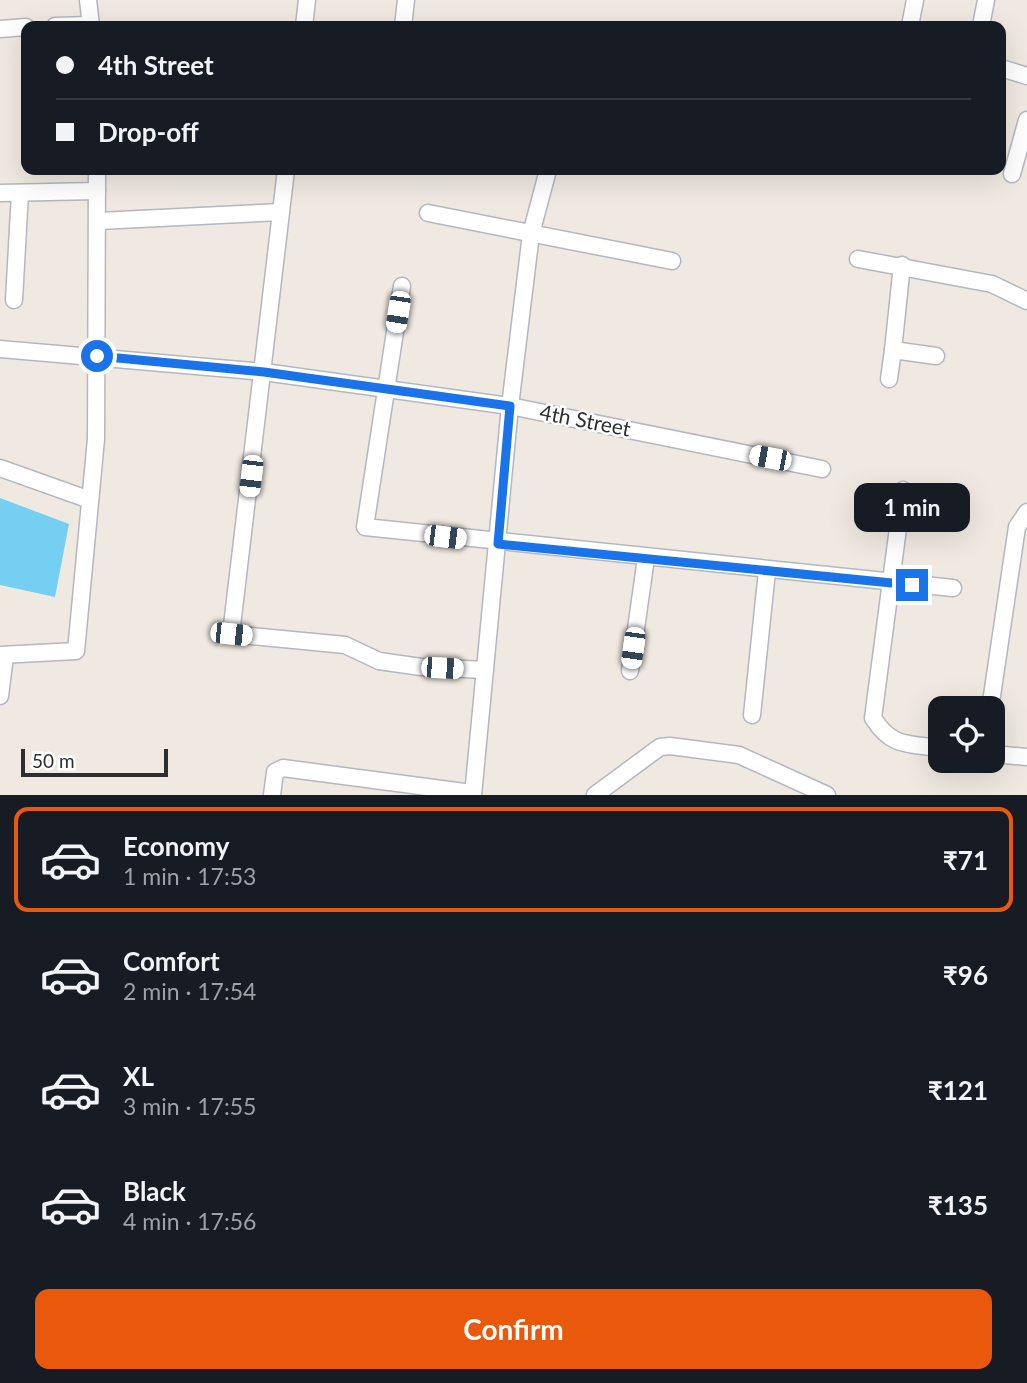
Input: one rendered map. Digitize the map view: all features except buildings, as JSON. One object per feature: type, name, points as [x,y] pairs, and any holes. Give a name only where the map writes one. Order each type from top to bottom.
[{"type":"street","points":[[88,0],[91,21]]},
{"type":"street","points":[[305,21],[307,0]]},
{"type":"street","points":[[404,21],[406,0]]},
{"type":"street","points":[[911,21],[915,0]]},
{"type":"street","points":[[982,21],[986,0]]},
{"type":"street","points":[[0,29],[21,27]]},
{"type":"street","points":[[1006,70],[1027,76]]},
{"type":"street","points":[[1012,174],[1027,120]]},
{"type":"street","points":[[0,696],[3,655],[76,651],[96,439],[99,221],[97,175]]},
{"type":"street","points":[[285,175],[231,634],[345,645],[379,661],[407,665],[485,670]]},
{"type":"street","points":[[272,795],[275,772],[283,768],[473,794],[510,406],[531,234],[547,175]]},
{"type":"street","points":[[0,193],[97,191]]},
{"type":"street","points":[[14,300],[20,194]]},
{"type":"street","points":[[99,221],[281,212]]},
{"type":"street","points":[[428,213],[671,261]]},
{"type":"street","points":[[858,258],[992,284],[1027,301]]},
{"type":"street","points":[[890,379],[902,265]]},
{"type":"street","points":[[402,286],[365,527],[498,544],[953,588]]},
{"type":"street","name":"4th Street","points":[[0,349],[264,372],[510,406],[822,469]]},
{"type":"street","points":[[893,350],[936,356]]},
{"type":"street","points":[[0,468],[90,500]]},
{"type":"street","points":[[904,490],[873,718],[883,734],[894,742],[928,746]]},
{"type":"street","points":[[992,696],[1017,527],[1027,512]]},
{"type":"street","points":[[630,671],[646,558]]},
{"type":"street","points":[[752,715],[767,571]]},
{"type":"street","points":[[595,795],[650,753],[670,746],[739,755],[827,795]]},
{"type":"street","points":[[1005,755],[1027,757]]},
{"type":"water","points":[[0,498],[69,524],[55,597],[0,585]]},
{"type":"route","points":[[97,356],[264,372],[510,406],[498,544],[912,585]]}]
